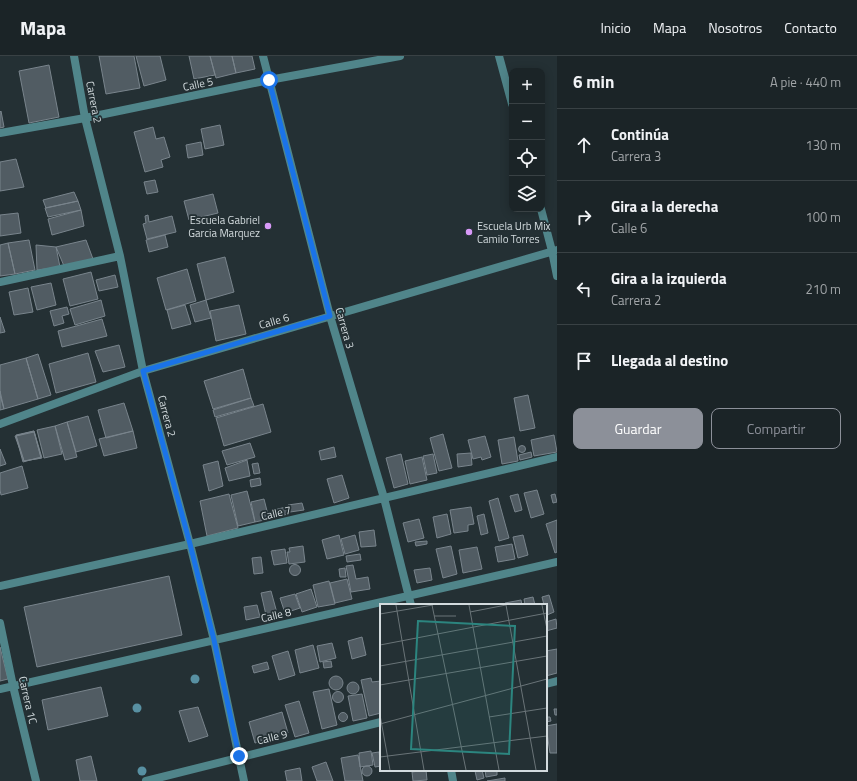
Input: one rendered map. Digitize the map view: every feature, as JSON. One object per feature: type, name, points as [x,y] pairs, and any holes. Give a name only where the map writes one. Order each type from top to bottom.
[{"type":"street","name":"Carrera 2","points":[[74,56],[85,118],[120,256],[143,371],[190,544],[214,640],[244,781]]},
{"type":"street","name":"Carrera 3","points":[[263,56],[330,316],[384,498],[411,604]]},
{"type":"street","name":"Calle 5","points":[[0,133],[85,118],[269,80],[400,56]]},
{"type":"street","points":[[499,56],[509,93]]},
{"type":"street","points":[[542,212],[555,250],[557,276]]},
{"type":"street","name":"Calle 6","points":[[0,424],[143,371],[555,250]]},
{"type":"street","points":[[0,282],[120,256]]},
{"type":"street","name":"Calle 7","points":[[0,586],[190,544],[557,457]]},
{"type":"street","name":"Calle 8","points":[[0,689],[557,562]]},
{"type":"street","name":"Carrera 1C","points":[[0,623],[13,686],[36,781]]},
{"type":"street","points":[[547,684],[557,681]]},
{"type":"street","name":"Calle 9","points":[[146,781],[239,756],[380,722]]},
{"type":"street","points":[[451,771],[453,781]]},
{"type":"building","points":[[99,56],[134,56],[140,88],[106,94]]},
{"type":"building","points":[[136,56],[160,56],[166,80],[144,86]]},
{"type":"building","points":[[189,56],[210,56],[215,75],[194,79]]},
{"type":"building","points":[[210,56],[232,56],[236,73],[216,78]]},
{"type":"building","points":[[232,56],[252,56],[255,69],[236,73]]},
{"type":"building","points":[[49,65],[59,117],[29,123],[19,71]]},
{"type":"building","points":[[1,111],[4,127],[0,128],[0,112]]},
{"type":"building","points":[[220,125],[224,145],[205,149],[201,129]]},
{"type":"building","points":[[153,127],[156,139],[164,137],[170,157],[161,160],[163,167],[145,172],[134,132]]},
{"type":"building","points":[[201,142],[203,155],[188,158],[186,145]]},
{"type":"building","points":[[16,159],[24,187],[0,191],[0,162]]},
{"type":"building","points":[[155,180],[158,192],[147,194],[144,182]]},
{"type":"building","points":[[74,192],[78,201],[46,208],[43,200]]},
{"type":"building","points":[[213,194],[218,213],[189,220],[184,201]]},
{"type":"building","points":[[78,201],[81,210],[48,217],[45,208]]},
{"type":"building","points":[[81,210],[84,226],[52,235],[48,219]]},
{"type":"building","points":[[18,213],[21,233],[0,236],[0,215]]},
{"type":"building","points":[[148,215],[149,222],[172,216],[176,232],[147,239],[143,224],[146,223],[145,216]]},
{"type":"building","points":[[165,235],[168,247],[149,252],[146,240]]},
{"type":"building","points":[[29,240],[35,270],[15,274],[8,243]]},
{"type":"building","points":[[86,240],[93,259],[64,266],[56,247]]},
{"type":"building","points":[[8,243],[15,274],[0,276],[0,245]]},
{"type":"building","points":[[36,245],[56,247],[60,267],[37,270]]},
{"type":"building","points":[[225,257],[234,292],[206,300],[197,264]]},
{"type":"building","points":[[187,269],[196,301],[166,310],[157,278]]},
{"type":"building","points":[[91,272],[98,299],[70,306],[63,279]]},
{"type":"building","points":[[115,275],[118,287],[99,291],[96,280]]},
{"type":"building","points":[[51,283],[56,305],[37,310],[31,287]]},
{"type":"building","points":[[28,288],[33,312],[14,315],[9,292]]},
{"type":"building","points":[[101,300],[105,316],[75,325],[70,309]]},
{"type":"building","points":[[206,300],[211,318],[195,322],[190,305]]},
{"type":"building","points":[[185,305],[191,324],[172,329],[167,310]]},
{"type":"building","points":[[239,305],[246,334],[216,341],[210,311]]},
{"type":"building","points":[[67,307],[69,314],[62,316],[64,323],[54,326],[50,311]]},
{"type":"building","points":[[0,317],[5,332],[0,333]]},
{"type":"building","points":[[102,319],[107,336],[62,347],[58,331]]},
{"type":"building","points":[[119,345],[125,367],[103,372],[95,351]]},
{"type":"building","points":[[88,353],[96,382],[56,393],[49,364]]},
{"type":"building","points":[[38,354],[51,395],[38,399],[26,358]]},
{"type":"building","points":[[26,358],[38,399],[4,409],[0,395],[0,365]]},
{"type":"building","points":[[243,369],[251,398],[213,409],[204,381]]},
{"type":"building","points":[[0,391],[4,409],[0,410]]},
{"type":"building","points":[[528,395],[535,428],[520,431],[514,398]]},
{"type":"building","points":[[251,398],[254,406],[215,417],[213,410]]},
{"type":"building","points":[[124,403],[133,431],[106,438],[98,410]]},
{"type":"building","points":[[263,404],[271,432],[224,446],[216,418]]},
{"type":"building","points":[[88,416],[97,446],[76,452],[67,422]]},
{"type":"building","points":[[67,422],[77,457],[65,460],[55,426]]},
{"type":"building","points":[[55,426],[62,454],[44,458],[37,430]]},
{"type":"building","points":[[34,431],[42,458],[24,461],[15,436]]},
{"type":"building","points":[[34,431],[41,458],[24,461],[16,435]]},
{"type":"building","points":[[133,431],[137,448],[104,456],[99,439]]},
{"type":"building","points":[[34,432],[41,457],[23,462],[16,436]]},
{"type":"building","points":[[443,434],[452,468],[439,471],[430,438]]},
{"type":"building","points":[[554,435],[557,452],[534,456],[531,440]]},
{"type":"building","points":[[485,436],[491,457],[482,460],[481,457],[473,459],[468,440]]},
{"type":"building","points":[[514,437],[518,461],[502,464],[498,440]]},
{"type":"building","points":[[250,443],[255,457],[227,465],[222,451]]},
{"type":"building","points":[[522,446],[525,449],[522,452],[519,449]]},
{"type":"building","points":[[334,447],[336,457],[321,460],[319,451]]},
{"type":"building","points":[[0,449],[6,464],[0,466]]},
{"type":"building","points":[[531,452],[532,457],[520,460],[519,455]]},
{"type":"building","points":[[471,453],[472,465],[458,467],[457,454]]},
{"type":"building","points":[[401,454],[408,484],[394,488],[386,458]]},
{"type":"building","points":[[433,454],[437,473],[427,475],[423,456]]},
{"type":"building","points":[[422,457],[427,480],[410,484],[405,461]]},
{"type":"building","points":[[247,460],[250,476],[229,481],[225,468]]},
{"type":"building","points":[[218,461],[223,486],[209,491],[203,465]]},
{"type":"building","points":[[258,463],[260,473],[254,474],[252,464]]},
{"type":"building","points":[[22,466],[28,488],[1,495],[0,473]]},
{"type":"building","points":[[342,475],[349,498],[334,503],[327,479]]},
{"type":"building","points":[[260,478],[261,485],[251,487],[250,480]]},
{"type":"building","points":[[537,490],[544,514],[531,518],[524,493]]},
{"type":"building","points":[[247,491],[255,522],[238,526],[231,495]]},
{"type":"building","points":[[229,494],[238,528],[207,536],[200,501]]},
{"type":"building","points":[[518,494],[522,510],[515,512],[510,496]]},
{"type":"building","points":[[555,494],[557,502],[553,503],[551,495]]},
{"type":"building","points":[[498,498],[509,538],[499,541],[489,501]]},
{"type":"building","points":[[264,499],[269,519],[255,522],[251,502]]},
{"type":"building","points":[[302,503],[304,510],[290,512],[288,505]]},
{"type":"building","points":[[286,507],[288,514],[276,517],[274,510]]},
{"type":"building","points":[[471,507],[474,524],[468,525],[468,531],[454,533],[450,510]]},
{"type":"building","points":[[447,514],[451,534],[437,538],[433,517]]},
{"type":"building","points":[[484,514],[488,533],[481,535],[477,516]]},
{"type":"building","points":[[419,519],[424,538],[408,542],[403,523]]},
{"type":"building","points":[[557,520],[557,552],[555,553],[546,524]]},
{"type":"building","points":[[374,530],[376,546],[361,547],[359,532]]},
{"type":"building","points":[[339,535],[344,555],[327,559],[322,540]]},
{"type":"building","points":[[355,535],[359,550],[345,554],[341,539]]},
{"type":"building","points":[[523,535],[528,555],[518,558],[513,537]]},
{"type":"building","points":[[427,541],[427,544],[416,546],[415,542]]},
{"type":"building","points":[[512,544],[515,559],[498,562],[495,547]]},
{"type":"building","points":[[303,546],[305,562],[289,564],[287,552],[290,552],[289,548]]},
{"type":"building","points":[[451,546],[457,574],[443,578],[436,549]]},
{"type":"building","points":[[477,547],[482,569],[463,573],[459,550]]},
{"type":"building","points":[[285,549],[287,563],[274,565],[271,551]]},
{"type":"building","points":[[360,554],[361,560],[347,562],[346,556]]},
{"type":"building","points":[[261,557],[263,573],[254,574],[252,558]]},
{"type":"building","points":[[293,565],[297,565],[299,566],[299,574],[293,575],[290,572],[290,568]]},
{"type":"building","points":[[353,565],[356,579],[368,577],[370,589],[351,592],[346,566]]},
{"type":"building","points":[[345,568],[346,577],[340,577],[339,569]]},
{"type":"building","points":[[430,568],[432,580],[417,583],[414,570]]},
{"type":"building","points":[[169,576],[182,635],[37,667],[24,607]]},
{"type":"building","points":[[347,579],[352,599],[335,603],[330,583]]},
{"type":"building","points":[[329,581],[335,604],[318,607],[313,585]]},
{"type":"building","points":[[311,589],[317,607],[302,612],[296,594]]},
{"type":"building","points":[[271,591],[277,613],[266,615],[261,593]]},
{"type":"building","points":[[295,594],[300,608],[285,613],[280,598]]},
{"type":"building","points":[[549,595],[554,612],[547,615],[547,604],[544,604],[542,597]]},
{"type":"building","points":[[533,597],[535,604],[525,604],[524,599]]},
{"type":"building","points":[[521,600],[522,604],[506,604]]},
{"type":"building","points":[[257,605],[260,617],[246,620],[244,607]]},
{"type":"building","points":[[556,619],[557,628],[547,631],[547,622]]},
{"type":"building","points":[[362,637],[366,655],[352,659],[348,641]]},
{"type":"building","points":[[332,643],[336,658],[320,662],[317,646]]},
{"type":"building","points":[[313,645],[319,668],[300,673],[295,650]]},
{"type":"building","points":[[0,647],[8,679],[0,681]]},
{"type":"building","points":[[557,649],[557,673],[547,676],[547,651]]},
{"type":"building","points":[[288,651],[295,675],[279,680],[272,656]]},
{"type":"building","points":[[331,661],[332,667],[324,668],[323,662]]},
{"type":"building","points":[[267,662],[269,669],[254,673],[252,666]]},
{"type":"building","points":[[333,676],[339,676],[343,680],[343,686],[339,690],[333,690],[329,686],[329,680]]},
{"type":"building","points":[[371,678],[372,682],[380,681],[380,713],[369,716],[361,680]]},
{"type":"building","points":[[351,682],[355,682],[359,688],[355,694],[351,694],[347,690],[347,686]]},
{"type":"building","points":[[101,687],[108,716],[48,730],[42,700]]},
{"type":"building","points":[[329,689],[337,725],[322,729],[313,692]]},
{"type":"building","points":[[338,691],[342,693],[344,697],[342,701],[338,703],[334,701],[332,697],[334,693]]},
{"type":"building","points":[[362,694],[367,718],[353,721],[348,696]]},
{"type":"building","points":[[299,701],[309,733],[295,737],[285,705]]},
{"type":"building","points":[[198,707],[208,736],[189,742],[179,711]]},
{"type":"building","points":[[554,709],[557,709],[557,715],[555,715]]},
{"type":"building","points":[[282,712],[288,733],[255,743],[249,722]]},
{"type":"building","points":[[343,712],[348,717],[343,722],[338,717]]},
{"type":"building","points":[[547,717],[550,717],[551,721],[547,722]]},
{"type":"building","points":[[557,724],[557,753],[550,753],[547,726]]},
{"type":"building","points":[[371,751],[373,765],[360,767],[359,753]]},
{"type":"building","points":[[379,752],[380,766],[375,767],[372,753]]},
{"type":"building","points":[[358,755],[363,781],[345,781],[341,758]]},
{"type":"building","points":[[91,756],[97,781],[80,781],[76,760]]},
{"type":"building","points":[[326,762],[333,781],[317,781],[312,767]]},
{"type":"building","points":[[367,766],[372,771],[367,776],[362,771]]},
{"type":"building","points":[[300,768],[302,781],[287,781],[285,771]]},
{"type":"building","points":[[426,771],[427,780],[413,781],[412,772]]},
{"type":"building","points":[[475,771],[482,771],[484,778],[477,780]]},
{"type":"building","points":[[485,771],[497,771],[497,775],[486,777]]},
{"type":"building","points":[[505,778],[505,781],[487,781]]},
{"type":"place","name":"Escuela Gabriel Garcia Marquez","points":[[268,226]]},
{"type":"place","name":"Escuela Urb Mix Camilo Torres","points":[[469,232]]},
{"type":"route","points":[[239,756],[214,640],[190,544],[143,371],[330,316],[269,80]]}]
